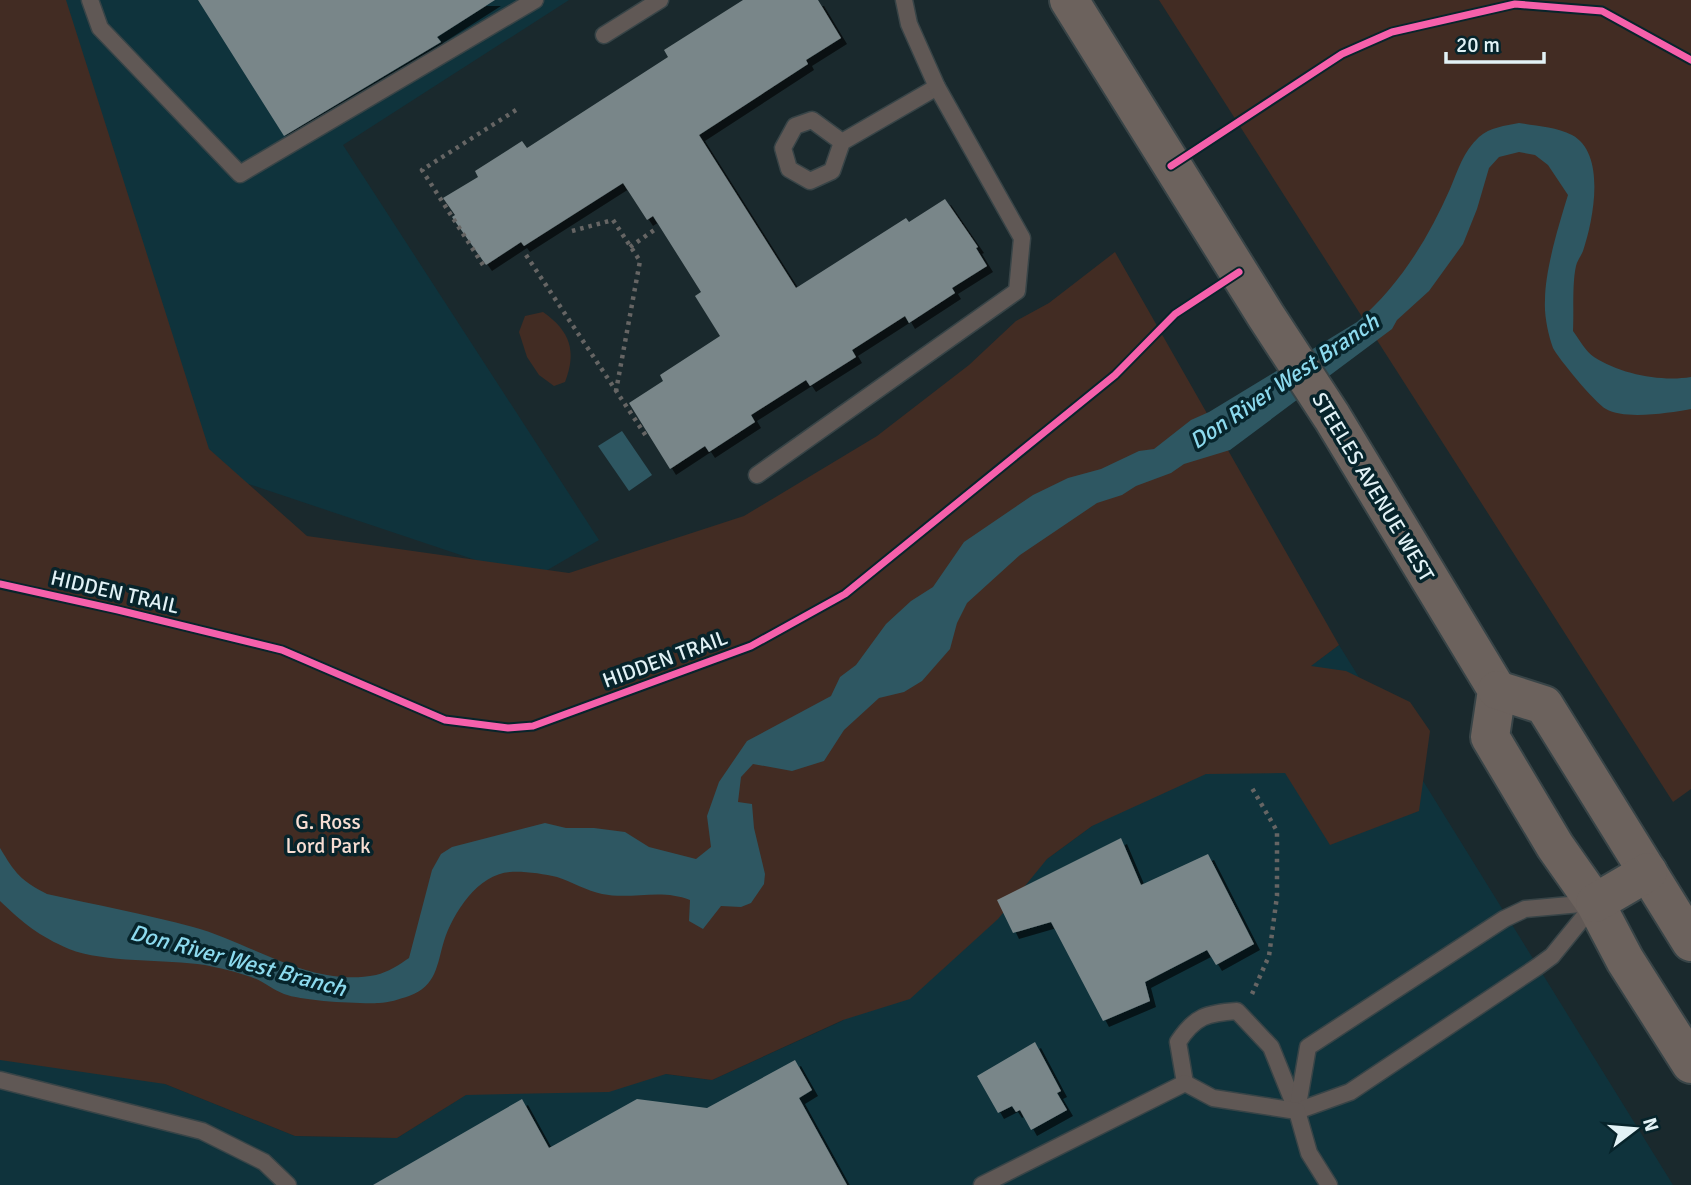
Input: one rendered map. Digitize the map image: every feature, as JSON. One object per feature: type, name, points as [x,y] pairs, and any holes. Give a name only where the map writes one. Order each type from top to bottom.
[{"type":"main road","name":"STEELES AVENUE WEST","points":[[1069,0],[1332,417],[1497,690]]},
{"type":"main road","points":[[1691,942],[1544,705],[1497,690],[1490,737],[1555,846],[1595,903],[1625,960],[1691,1064]]},
{"type":"main road","points":[[1595,903],[1648,872]]},
{"type":"lane","points":[[90,0],[100,28],[240,174],[535,0]]},
{"type":"lane","points":[[604,35],[660,0]]},
{"type":"lane","points":[[757,475],[1017,291],[1022,238],[937,87],[909,24],[904,0]]},
{"type":"lane","points":[[842,142],[937,87]]},
{"type":"lane","points":[[1297,1111],[1308,1047],[1504,919],[1525,909],[1595,903]]},
{"type":"lane","points":[[1185,1083],[1213,1098],[1297,1111],[1350,1092],[1552,956],[1595,903]]},
{"type":"lane","points":[[1185,1083],[1178,1042],[1190,1024],[1212,1012],[1237,1011],[1271,1047],[1297,1111],[1309,1153],[1329,1185]]},
{"type":"lane","points":[[0,1080],[202,1131],[264,1162],[288,1185]]},
{"type":"lane","points":[[982,1185],[1185,1083]]},
{"type":"path","points":[[483,265],[422,170],[516,110]]},
{"type":"path","points":[[572,231],[613,220],[640,261],[616,391]]},
{"type":"path","points":[[629,247],[657,228]]},
{"type":"path","points":[[526,255],[646,436]]},
{"type":"path","points":[[1237,1011],[1251,996],[1269,956],[1277,896],[1277,831],[1252,788]]},
{"type":"shaded area","points":[[60,0],[569,0],[343,145],[599,540],[532,579],[207,470]]},
{"type":"shaded area","points":[[1339,645],[1673,1185],[0,1185],[0,1042],[165,1084],[295,1136],[397,1138],[488,1081],[610,1067],[712,1080],[842,1021],[953,928]]},
{"type":"green space","name":"G. Ross Lord Park","points":[[0,0],[66,0],[209,449],[307,536],[569,573],[744,516],[877,436],[969,365],[1016,321],[1049,303],[1115,252],[1339,645],[1311,666],[1346,671],[1410,702],[1430,731],[1419,811],[1330,845],[1285,773],[1206,774],[1092,826],[1047,859],[998,919],[910,999],[843,1020],[712,1080],[666,1074],[609,1092],[466,1095],[397,1138],[295,1136],[165,1084],[0,1060]]},
{"type":"green space","points":[[1159,0],[1691,0],[1691,789],[1673,802]]},
{"type":"green space","points":[[543,312],[560,327],[569,342],[569,371],[565,382],[554,386],[539,375],[527,357],[519,332],[525,316]]},
{"type":"water","name":"Don River West Branch","points":[[1519,123],[1566,132],[1583,144],[1590,157],[1593,206],[1587,238],[1575,273],[1573,331],[1591,355],[1616,368],[1654,377],[1691,377],[1691,409],[1647,415],[1614,412],[1606,409],[1594,398],[1562,361],[1553,348],[1545,300],[1550,261],[1568,195],[1548,165],[1535,155],[1519,152],[1499,157],[1489,168],[1463,244],[1429,291],[1397,320],[1392,329],[1230,450],[1184,464],[1171,473],[1136,486],[1122,495],[1097,503],[1020,555],[967,603],[957,623],[950,649],[922,681],[904,692],[879,698],[844,730],[824,761],[792,771],[753,764],[741,777],[738,802],[752,804],[754,828],[765,874],[764,884],[751,903],[741,907],[721,906],[703,929],[689,921],[690,900],[679,897],[596,893],[557,877],[528,872],[498,874],[477,887],[460,907],[448,930],[431,980],[425,986],[418,992],[394,1001],[358,1003],[292,996],[251,977],[205,965],[117,959],[83,953],[40,934],[0,901],[0,848],[19,875],[47,894],[193,927],[305,970],[352,977],[380,974],[409,958],[432,870],[441,854],[452,847],[545,823],[566,828],[625,832],[649,847],[696,859],[711,847],[707,816],[719,782],[747,741],[831,696],[840,677],[856,665],[886,624],[911,601],[933,587],[964,542],[1033,495],[1068,478],[1101,469],[1139,451],[1154,449],[1191,420],[1209,412],[1357,322],[1386,293],[1411,261],[1432,226],[1473,143],[1488,131]]},
{"type":"water","points":[[622,431],[652,475],[629,491],[598,446]]},
{"type":"building","points":[[198,0],[495,0],[437,37],[441,42],[284,136]]},
{"type":"building","points":[[743,0],[818,0],[841,38],[806,60],[808,64],[699,135],[796,288],[906,218],[909,222],[945,199],[978,247],[976,248],[987,266],[952,288],[955,293],[909,323],[905,316],[852,350],[856,357],[810,386],[806,380],[751,415],[755,422],[709,452],[705,446],[670,469],[629,403],[663,381],[660,375],[720,336],[695,296],[701,292],[653,216],[647,220],[623,183],[524,246],[521,242],[486,265],[452,217],[455,215],[443,198],[478,177],[475,171],[522,141],[527,148],[668,57],[664,50]]},
{"type":"building","points":[[1121,838],[1141,885],[1208,854],[1254,944],[1216,965],[1207,950],[1145,982],[1150,1001],[1103,1021],[1051,922],[1013,933],[997,900]]},
{"type":"building","points":[[1035,1042],[1061,1091],[1057,1093],[1067,1110],[1031,1130],[1020,1110],[1016,1112],[1012,1106],[998,1113],[977,1076]]},
{"type":"building","points":[[795,1060],[812,1090],[799,1098],[847,1185],[373,1185],[522,1099],[549,1148],[637,1099],[707,1108]]},
{"type":"cycle path","points":[[1171,166],[1342,54],[1392,32],[1515,4],[1602,11],[1691,60]]},
{"type":"cycle path","name":"HIDDEN TRAIL","points":[[0,584],[282,650],[445,720],[508,728],[533,726],[751,646],[845,594],[1115,375],[1175,314],[1239,272]]}]
